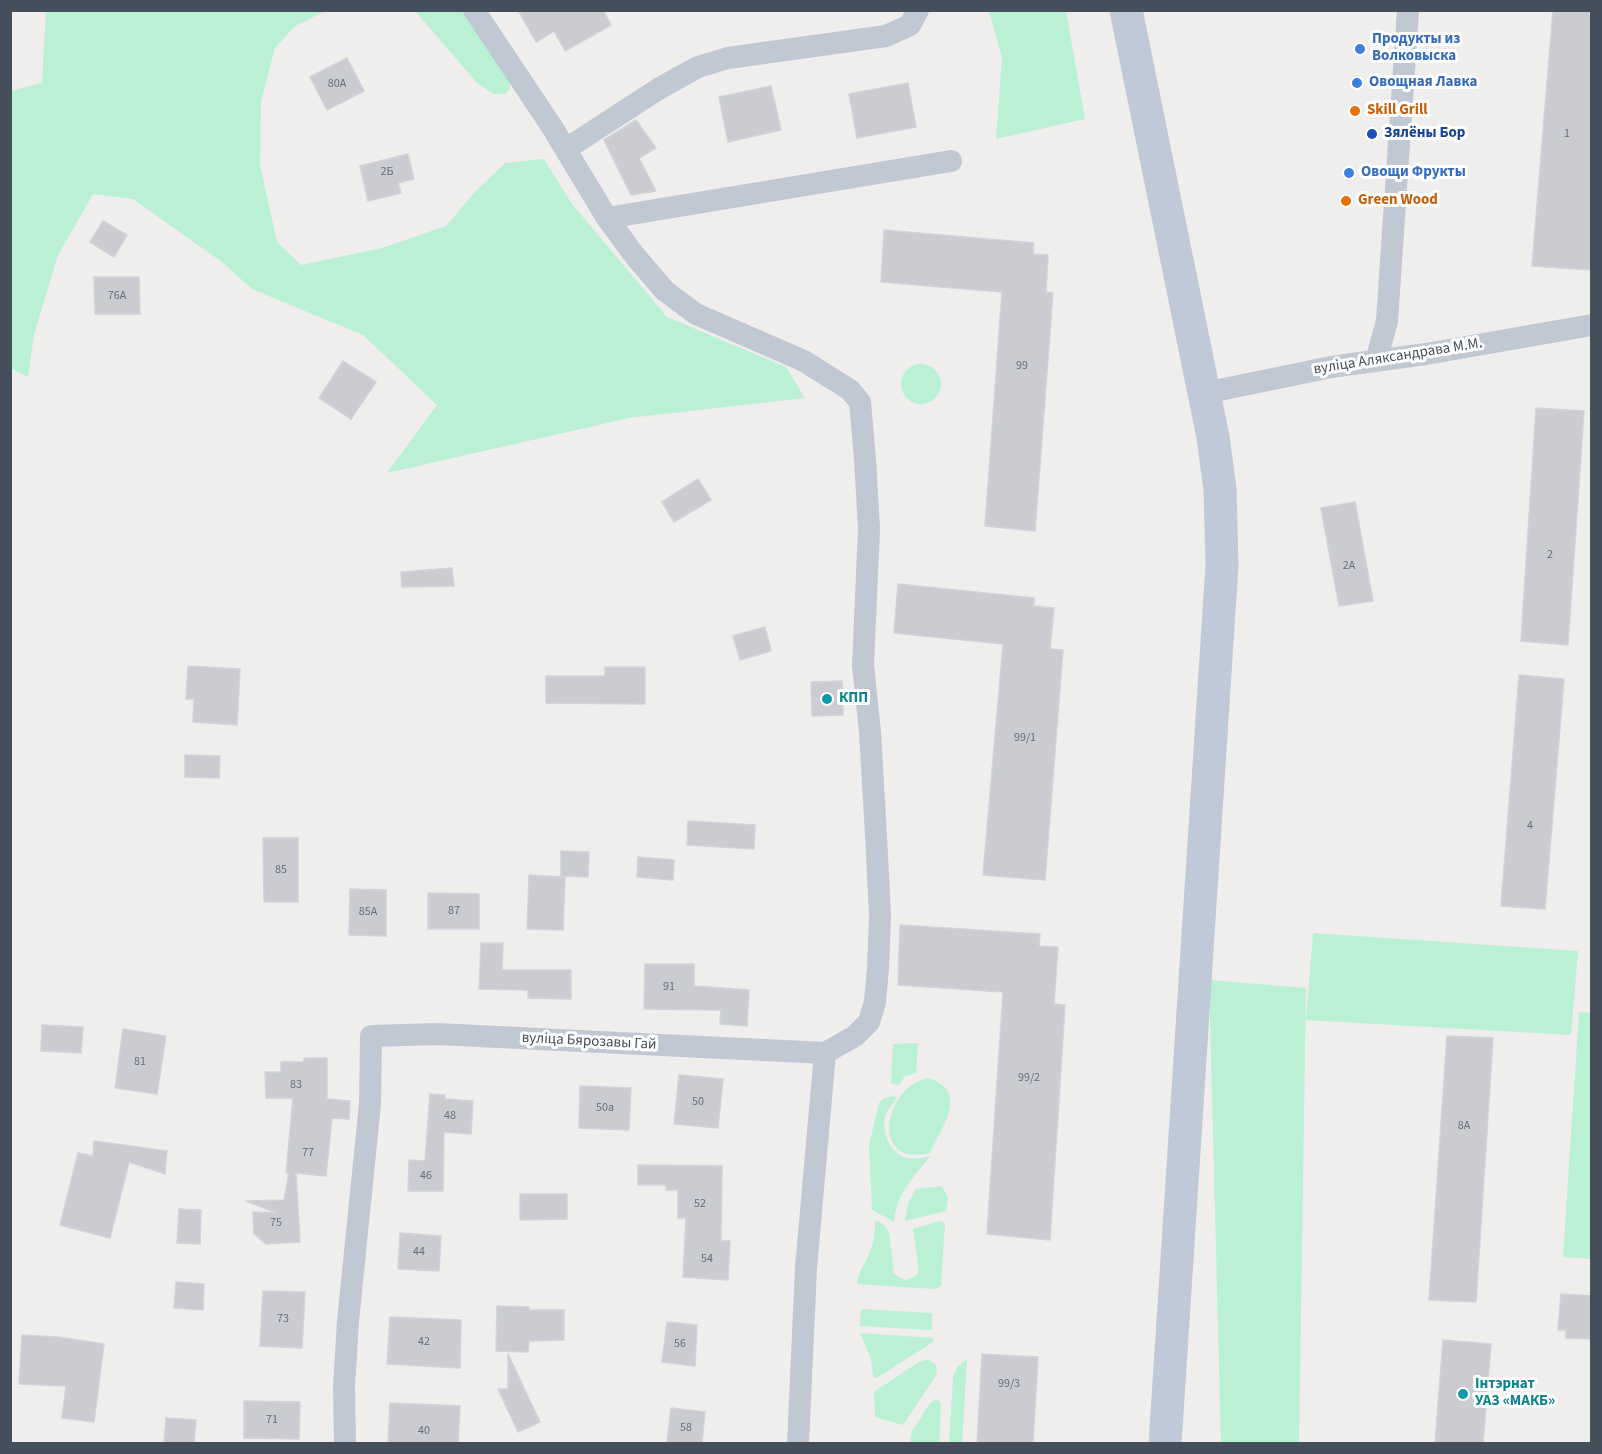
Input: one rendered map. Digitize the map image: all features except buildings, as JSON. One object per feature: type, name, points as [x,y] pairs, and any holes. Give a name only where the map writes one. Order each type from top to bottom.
[{"type":"main road","points":[[1126,10],[1204,393],[1220,489],[1222,565],[1165,1443]]},
{"type":"street","points":[[474,10],[566,149],[607,218],[665,291],[696,314],[804,361],[850,390],[860,402],[869,529],[863,665],[870,732],[879,893],[878,968],[875,1002],[869,1022],[855,1036],[825,1053],[806,1268],[798,1443]]},
{"type":"street","points":[[566,149],[660,88],[698,67],[728,58],[886,36],[910,25],[918,10]]},
{"type":"street","points":[[1376,361],[1387,321],[1408,10]]},
{"type":"street","points":[[607,218],[951,161]]},
{"type":"street","name":"вуліца Аляксандрава М.М.","points":[[1204,393],[1330,367],[1592,325]]},
{"type":"street","name":"вуліца Бярозавы Гай","points":[[345,1443],[344,1387],[347,1332],[370,1104],[371,1036],[437,1034],[825,1053]]},
{"type":"green space","points":[[46,11],[325,11],[295,26],[275,48],[261,101],[260,165],[277,242],[301,265],[382,248],[446,226],[474,193],[505,163],[544,159],[572,204],[667,317],[786,367],[805,398],[629,418],[387,473],[437,405],[363,335],[252,289],[222,262],[133,199],[93,194],[58,255],[34,335],[28,377],[11,368],[11,91],[42,83]]},
{"type":"green space","points":[[412,11],[462,11],[510,81],[510,88],[506,94],[494,94],[477,83],[416,12]]},
{"type":"green space","points":[[989,11],[1066,11],[1085,119],[996,139],[1002,58]]},
{"type":"green space","points":[[921,364],[929,365],[935,370],[940,376],[940,392],[935,398],[929,403],[921,404],[913,403],[907,398],[902,392],[901,384],[902,376],[907,370],[913,365]]},
{"type":"green space","points":[[1313,933],[1578,951],[1571,1035],[1306,1020]]},
{"type":"green space","points":[[1209,980],[1306,988],[1299,1443],[1221,1443]]},
{"type":"green space","points":[[1579,1012],[1591,1013],[1591,1259],[1563,1257]]},
{"type":"green space","points":[[918,1043],[916,1073],[905,1076],[899,1085],[891,1083],[893,1044]]},
{"type":"green space","points":[[928,1078],[941,1084],[948,1092],[949,1111],[930,1153],[910,1154],[897,1149],[891,1138],[890,1124],[893,1109],[901,1095],[913,1084]]},
{"type":"green space","points":[[893,1096],[897,1097],[884,1119],[887,1140],[895,1151],[906,1158],[930,1156],[902,1194],[894,1222],[872,1210],[869,1145],[879,1103]]},
{"type":"green space","points":[[942,1186],[948,1198],[946,1211],[905,1221],[908,1204],[916,1189]]},
{"type":"green space","points":[[875,1221],[882,1223],[889,1233],[894,1274],[905,1280],[916,1276],[919,1270],[913,1229],[939,1221],[945,1223],[941,1286],[935,1289],[857,1284],[872,1244]]},
{"type":"green space","points":[[861,1309],[932,1313],[932,1330],[860,1326]]},
{"type":"green space","points":[[860,1333],[933,1338],[933,1342],[877,1378],[873,1377],[871,1359]]},
{"type":"green space","points":[[928,1359],[936,1365],[937,1374],[903,1425],[875,1417],[874,1392],[919,1362]]},
{"type":"green space","points":[[967,1359],[962,1443],[949,1443],[953,1376],[958,1366]]},
{"type":"green space","points":[[935,1400],[941,1405],[939,1443],[910,1443],[912,1431],[931,1402]]},
{"type":"place","name":"Продукты из Волковыска","points":[[1360,49]]},
{"type":"place","name":"Овощная Лавка","points":[[1357,83]]},
{"type":"place","name":"Skill Grill","points":[[1355,111]]},
{"type":"place","name":"Зялёны Бор","points":[[1372,134]]},
{"type":"place","name":"Овощи Фрукты","points":[[1349,173]]},
{"type":"place","name":"Green Wood","points":[[1346,201]]},
{"type":"place","name":"КПП","points":[[827,699]]},
{"type":"place","name":"Інтэрнат УАЗ «МАКБ»","points":[[1463,1394]]}]
